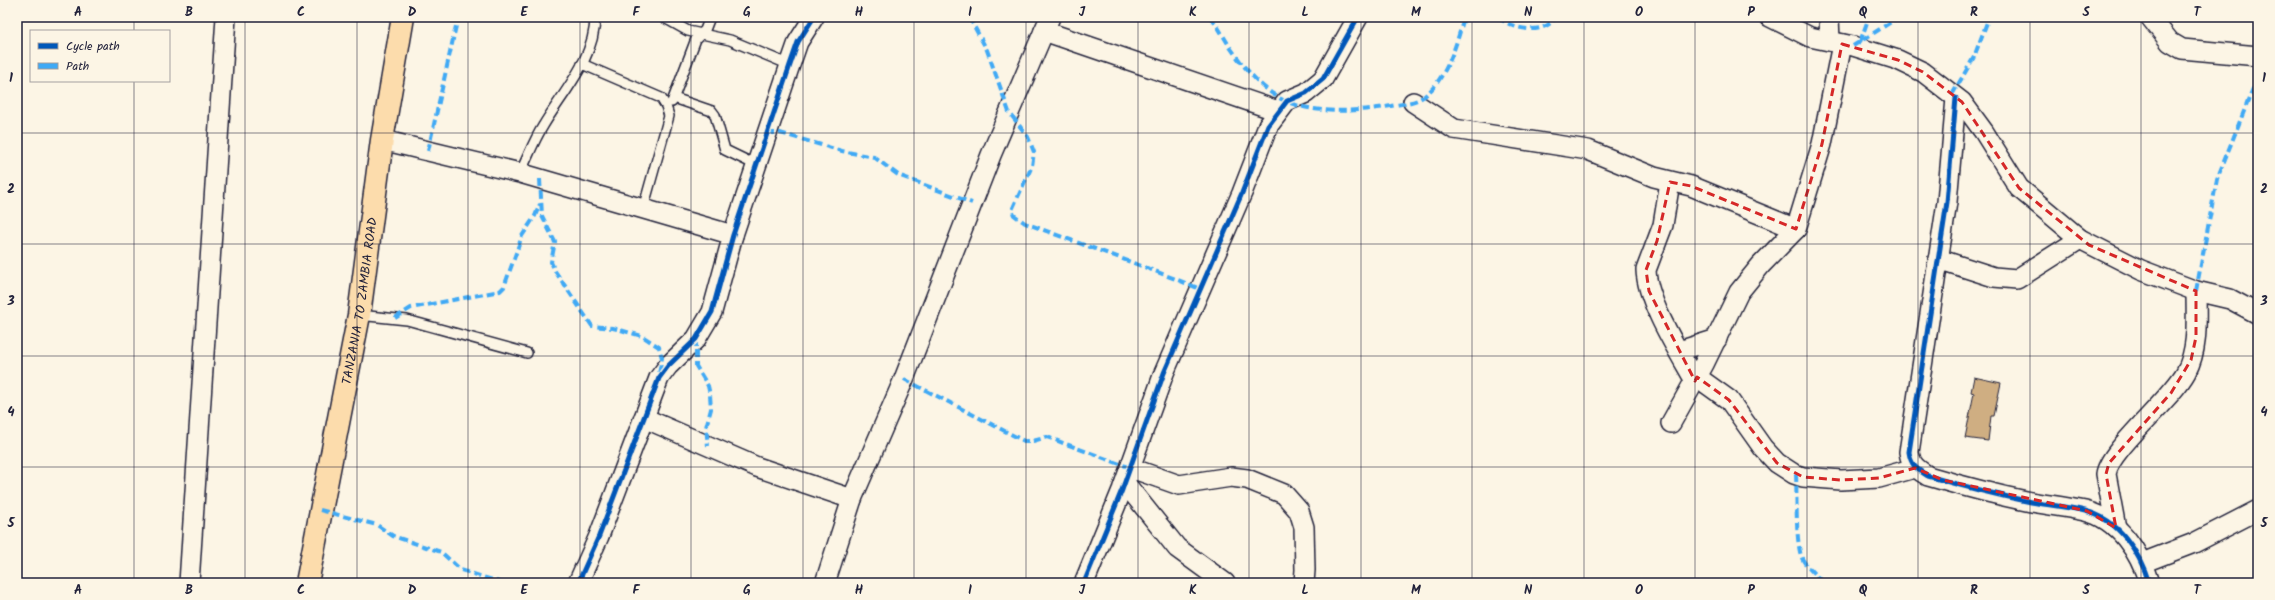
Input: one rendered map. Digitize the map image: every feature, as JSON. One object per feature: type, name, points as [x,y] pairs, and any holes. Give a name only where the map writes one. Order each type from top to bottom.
[{"type":"highway","name":"TANZANIA TO ZAMBIA ROAD","points":[[307,583],[359,315],[382,140],[403,17]]},
{"type":"street","points":[[190,583],[226,17]]},
{"type":"street","points":[[578,583],[599,536],[663,372],[696,339],[712,312],[733,235],[790,65],[798,42],[814,17]]},
{"type":"street","points":[[1084,583],[1128,475],[1167,366],[1242,193],[1268,126],[1278,111],[1287,102],[1306,93],[1323,79],[1358,17]]},
{"type":"street","points":[[1770,17],[1810,37],[1836,42],[1898,60],[1923,72],[1962,102],[1984,132],[2019,188],[2080,239],[2089,245],[2141,270],[2196,291],[2230,299],[2258,314]]},
{"type":"street","points":[[1671,423],[1717,339],[1739,292],[1761,265],[1796,229],[1822,144],[1836,42],[1829,17]]},
{"type":"street","points":[[2150,17],[2170,42],[2182,49],[2258,56]]},
{"type":"street","points":[[830,582],[852,499],[904,379],[991,155],[1047,24],[1278,111]]},
{"type":"street","points":[[1956,98],[1947,202],[1909,452],[1910,462],[1915,468],[1928,476],[2031,502],[2087,511],[2116,528],[2138,555],[2149,583]]},
{"type":"street","points":[[1413,102],[1454,129],[1588,150],[1670,182],[1691,186],[1796,229]]},
{"type":"street","points":[[382,140],[520,173],[733,235]]},
{"type":"street","points":[[1670,182],[1663,225],[1646,270],[1646,277],[1654,302],[1696,379],[1729,400],[1763,448],[1777,463],[1794,474],[1803,477],[1841,480],[1879,478],[1915,468]]},
{"type":"street","points":[[1938,259],[1994,277],[2017,279],[2080,239]]},
{"type":"street","points":[[2116,528],[2106,474],[2107,468],[2113,457],[2153,415],[2186,373],[2191,360],[2196,337],[2196,291]]},
{"type":"street","points":[[1679,350],[1717,339]]},
{"type":"street","points":[[644,418],[757,467],[852,499]]},
{"type":"street","points":[[1128,475],[1177,548],[1226,583]]},
{"type":"street","points":[[1128,475],[1179,485],[1231,477],[1247,479],[1284,494],[1299,511],[1304,528],[1304,583]]},
{"type":"street","points":[[2142,564],[2255,516]]},
{"type":"lane","points":[[520,173],[542,128],[582,64],[594,32],[595,17]]},
{"type":"lane","points":[[663,17],[688,31],[730,40],[790,65]]},
{"type":"lane","points":[[668,109],[674,98],[696,39],[703,33],[710,17]]},
{"type":"lane","points":[[582,64],[661,98],[668,109],[669,116],[643,209]]},
{"type":"lane","points":[[674,98],[712,111],[715,115],[725,150],[756,165]]},
{"type":"lane","points":[[359,315],[406,320],[527,353]]},
{"type":"highlighted area","points":[[1842,44],[1848,45],[1898,60],[1923,72],[1962,102],[2019,188],[2089,245],[2196,291],[2196,337],[2191,360],[2171,393],[2109,463],[2106,474],[2116,528],[2087,511],[1943,480],[1915,468],[1879,478],[1841,480],[1803,477],[1777,463],[1729,400],[1697,377],[1695,381],[1649,291],[1646,270],[1657,241],[1670,182],[1691,186],[1796,229],[1822,144]]},
{"type":"building","points":[[1974,377],[2001,383],[1994,416],[1991,416],[1988,441],[1965,438],[1974,393],[1971,392]]},
{"type":"marked path","points":[[428,151],[458,17]]},
{"type":"marked path","points":[[969,17],[987,50],[1009,112],[1028,137],[1034,152],[1032,166],[1012,210],[1014,215],[1025,223],[1200,289]]},
{"type":"marked path","points":[[1210,17],[1246,68],[1261,85],[1273,94],[1300,106],[1315,109],[1346,111],[1377,108],[1416,101],[1428,93],[1441,77],[1451,58],[1464,17]]},
{"type":"marked path","points":[[1498,17],[1504,22],[1520,28],[1528,29],[1544,27],[1551,23],[1556,17]]},
{"type":"marked path","points":[[1860,42],[1869,17]]},
{"type":"marked path","points":[[1853,46],[1899,17]]},
{"type":"marked path","points":[[1952,95],[1974,57],[1989,17]]},
{"type":"marked path","points":[[2196,291],[2217,179],[2258,76]]},
{"type":"marked path","points":[[767,133],[780,133],[842,151],[874,157],[898,175],[972,203]]},
{"type":"marked path","points":[[540,179],[542,216],[555,242],[551,262],[555,271],[592,326],[613,328],[642,336],[659,347],[662,358],[659,374]]},
{"type":"marked path","points":[[395,318],[411,308],[500,291],[504,287],[522,236],[535,216],[540,204]]},
{"type":"marked path","points":[[696,339],[696,366],[708,386],[710,395],[711,409],[706,427],[708,446]]},
{"type":"marked path","points":[[904,379],[1024,441],[1033,441],[1047,437],[1131,468]]},
{"type":"marked path","points":[[1796,474],[1797,519],[1800,554],[1807,566],[1823,583]]},
{"type":"marked path","points":[[320,510],[377,525],[393,536],[441,552],[461,570],[502,583]]},
{"type":"cycle path","points":[[578,583],[599,536],[659,378],[668,366],[696,339],[712,312],[733,235],[790,65],[798,42],[814,17]]},
{"type":"cycle path","points":[[1084,583],[1122,490],[1164,373],[1242,193],[1268,126],[1287,101],[1306,93],[1323,79],[1358,17]]},
{"type":"cycle path","points":[[1956,98],[1947,202],[1909,452],[1911,461],[1918,469],[1928,476],[2005,496],[2085,511],[2097,515],[2118,529],[2134,549],[2149,583]]}]
